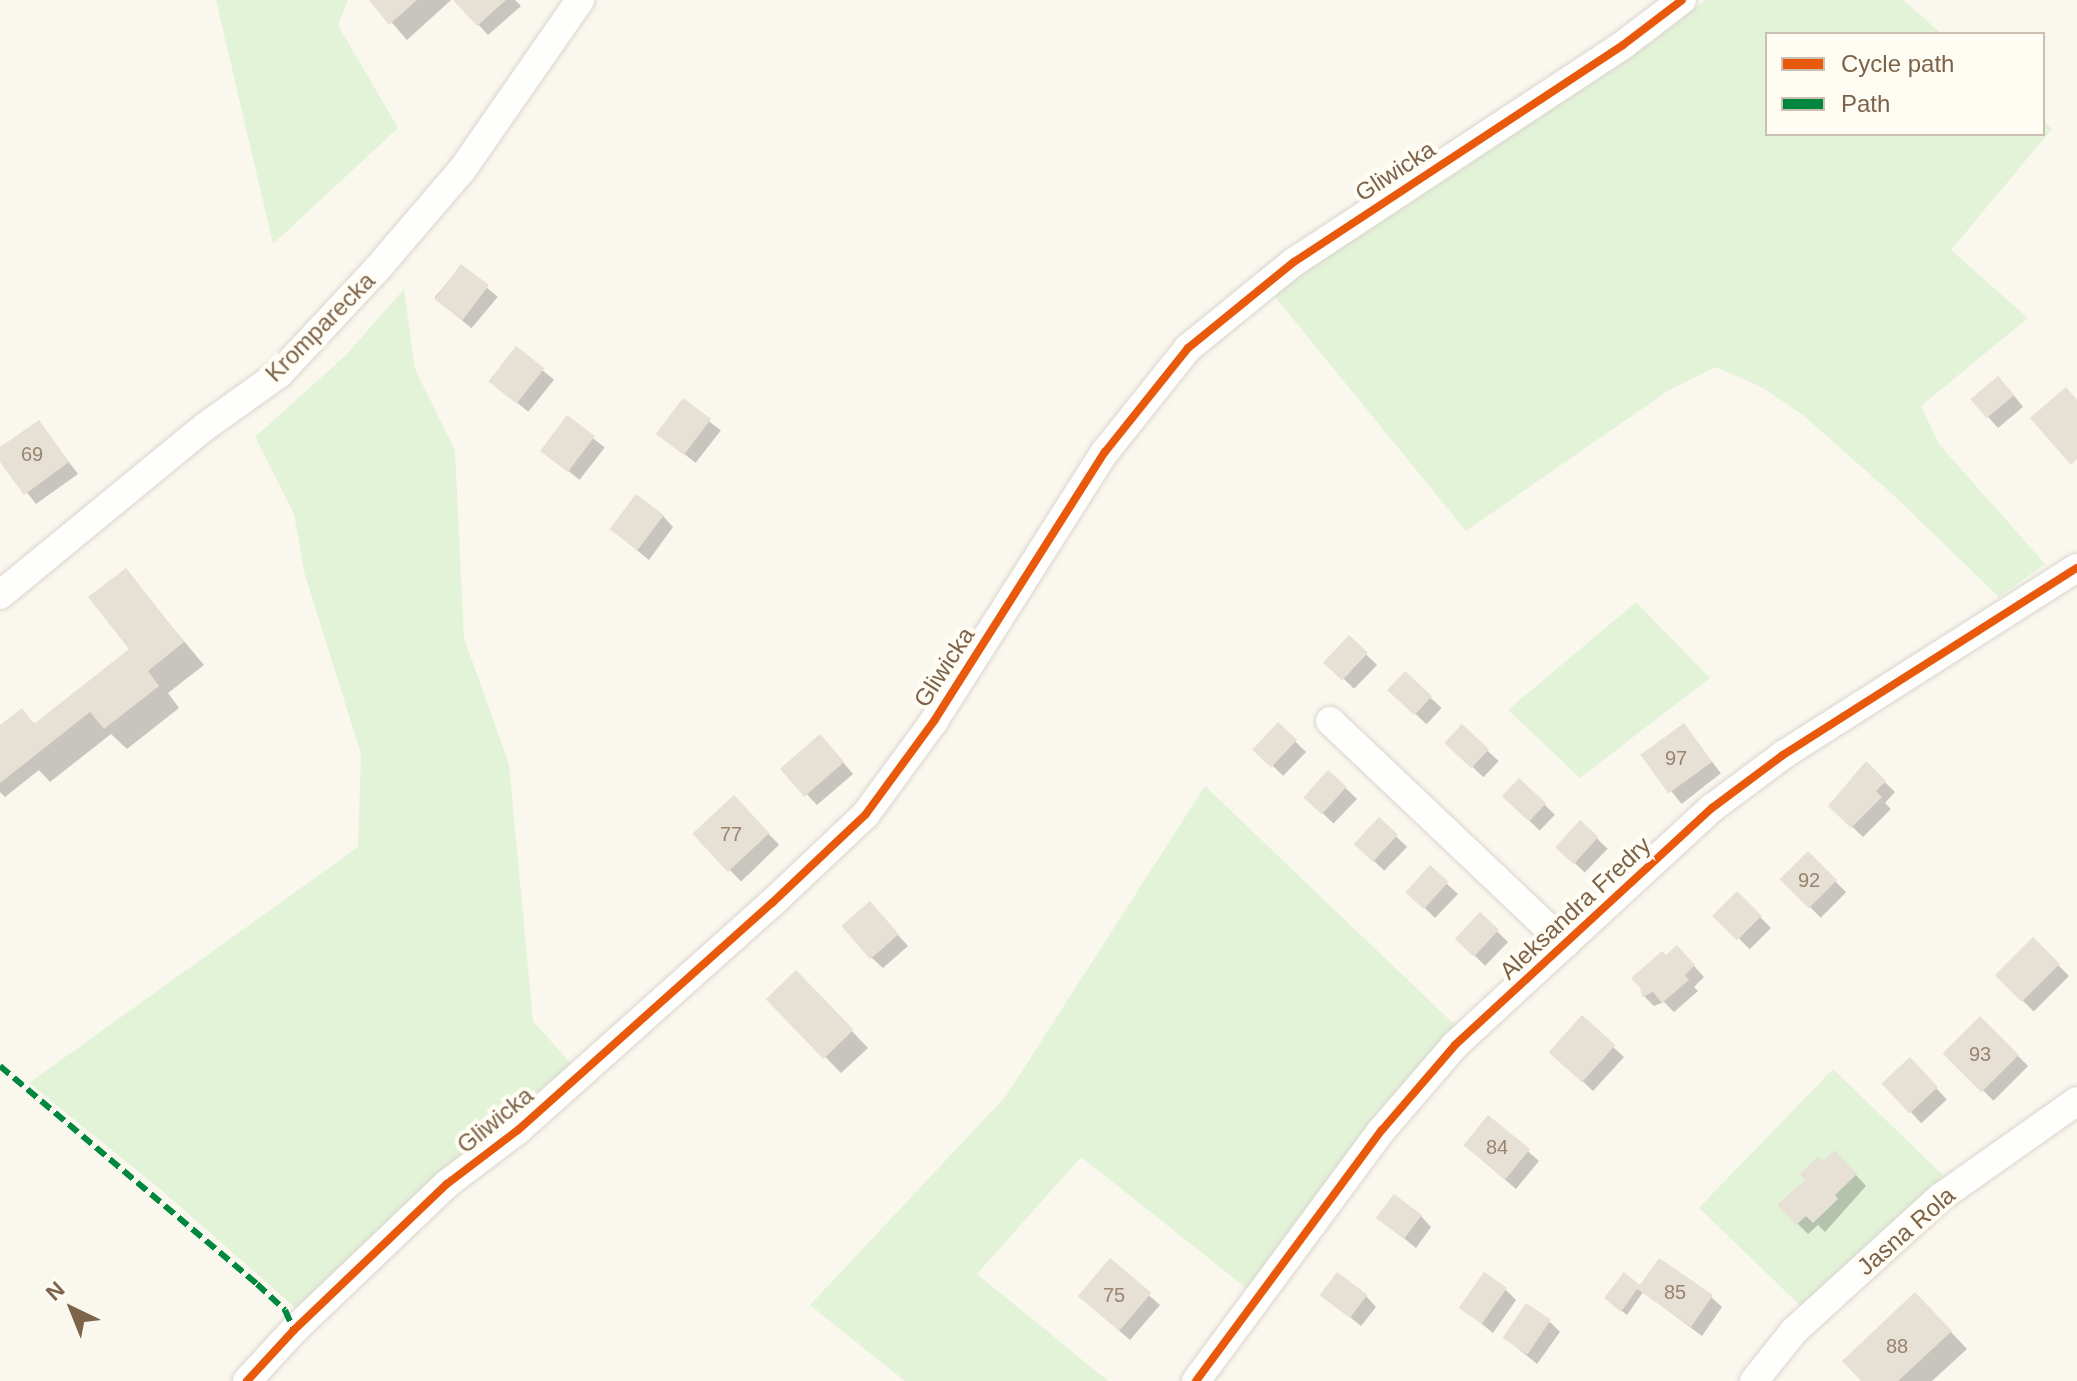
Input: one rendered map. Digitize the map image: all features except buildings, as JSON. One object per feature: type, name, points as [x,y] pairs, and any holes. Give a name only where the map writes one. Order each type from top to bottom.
[{"type":"street","name":"Kromparecka","points":[[0,595],[206,426],[279,374],[377,269],[462,170],[580,0]]},
{"type":"street","name":"Gliwicka","points":[[247,1381],[294,1330],[447,1184],[518,1130],[772,903],[866,814],[934,721],[1105,452],[1188,348],[1294,262],[1623,45],[1682,0]]},
{"type":"street","name":"Aleksandra Fredry","points":[[1196,1381],[1382,1130],[1455,1045],[1712,808],[1783,755],[2077,568]]},
{"type":"street","points":[[1330,721],[1565,944]]},
{"type":"street","name":"Jasna Rola","points":[[1754,1381],[1794,1331],[1941,1197],[2077,1101]]},
{"type":"green space","points":[[216,0],[348,0],[338,25],[398,128],[273,244]]},
{"type":"green space","points":[[1705,0],[1903,0],[1940,32],[1765,32],[1765,136],[2045,136],[2045,123],[2052,129],[1951,250],[2028,318],[1921,406],[1939,444],[2045,564],[1999,597],[1890,492],[1804,416],[1765,389],[1716,367],[1669,390],[1466,531],[1271,292],[1307,263],[1653,41]]},
{"type":"green space","points":[[404,289],[415,369],[455,450],[464,638],[509,764],[533,1021],[573,1066],[299,1311],[160,1189],[29,1083],[358,847],[361,754],[305,575],[294,514],[255,437],[346,355]]},
{"type":"green space","points":[[1636,602],[1710,678],[1580,778],[1508,710]]},
{"type":"green space","points":[[1205,786],[1456,1026],[1378,1111],[1250,1291],[1081,1157],[977,1274],[1108,1381],[905,1381],[810,1305],[1006,1096]]},
{"type":"green space","points":[[1833,1069],[1946,1178],[1812,1317],[1699,1208]]},
{"type":"marked path","points":[[0,1066],[257,1284],[285,1310],[294,1330]]},
{"type":"cycle path","points":[[247,1381],[294,1330],[447,1184],[518,1130],[772,903],[866,814],[934,721],[1105,452],[1188,348],[1294,262],[1623,45],[1682,0]]},
{"type":"cycle path","points":[[1196,1381],[1382,1130],[1455,1045],[1712,808],[1783,755],[2077,568]]}]
